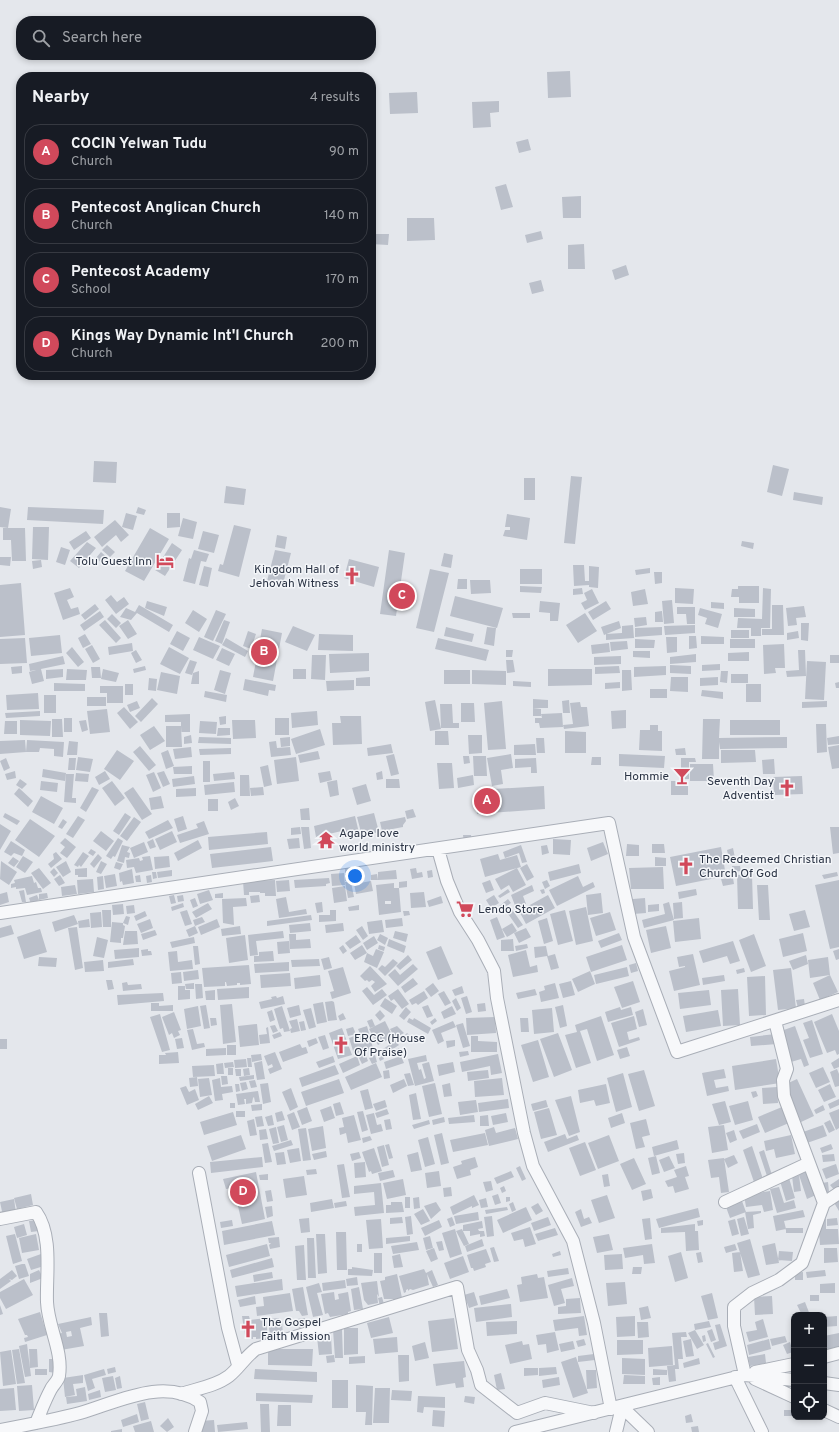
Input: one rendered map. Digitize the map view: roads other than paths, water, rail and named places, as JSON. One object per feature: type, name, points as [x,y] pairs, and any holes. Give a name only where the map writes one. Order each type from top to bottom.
[{"type":"street","points":[[0,913],[608,823],[634,937],[677,1052],[839,1000]]},
{"type":"street","points":[[438,849],[447,881],[460,912],[478,940],[494,971],[500,1013],[524,1133],[533,1166],[573,1241],[616,1408],[616,1432]]},
{"type":"street","points":[[775,1021],[787,1069],[783,1080],[784,1096],[824,1203]]},
{"type":"street","points":[[725,1202],[809,1162]]},
{"type":"street","points":[[199,1173],[228,1328],[238,1366]]},
{"type":"street","points":[[762,1432],[740,1376],[734,1326],[734,1307],[752,1293],[779,1280],[802,1263],[824,1203],[839,1193]]},
{"type":"street","points":[[0,1219],[36,1212],[41,1218],[47,1249],[49,1268],[47,1302],[52,1334],[60,1361],[59,1379],[52,1388],[36,1423]]},
{"type":"street","points":[[181,1394],[218,1382],[229,1376],[247,1356],[256,1349],[457,1287],[468,1350],[477,1370],[481,1385],[517,1413],[545,1403],[594,1413]]},
{"type":"street","points":[[827,1356],[839,1353]]},
{"type":"street","points":[[515,1432],[791,1365]]},
{"type":"street","points":[[740,1376],[791,1380]]},
{"type":"street","points":[[740,1376],[791,1396]]},
{"type":"street","points":[[827,1383],[839,1385]]},
{"type":"street","points":[[0,1430],[80,1413],[148,1392],[167,1391],[181,1394],[200,1402],[202,1411],[195,1432]]},
{"type":"street","points":[[616,1408],[648,1432]]},
{"type":"street","points":[[827,1411],[839,1417]]},
{"type":"place","name":"Tolu Guest Inn","points":[[165,561]]},
{"type":"place","name":"Kingdom Hall of Jehovah Witness","points":[[352,576]]},
{"type":"place","name":"Pentecost Academy","points":[[402,596]]},
{"type":"place","name":"Pentecost Anglican Church","points":[[264,652]]},
{"type":"place","name":"Hommie","points":[[682,776]]},
{"type":"place","name":"Seventh Day Adventist","points":[[787,788]]},
{"type":"place","name":"COCIN Yelwan Tudu","points":[[487,801]]},
{"type":"place","name":"Agape love world ministry","points":[[326,840]]},
{"type":"place","name":"The Redeemed Christian Church Of God","points":[[686,866]]},
{"type":"place","name":"Lendo Store","points":[[465,909]]},
{"type":"place","name":"ERCC (House Of Praise)","points":[[341,1045]]},
{"type":"place","name":"Kings Way Dynamic Int'l Church","points":[[243,1192]]},
{"type":"place","name":"The Gospel Faith Mission","points":[[248,1329]]}]
